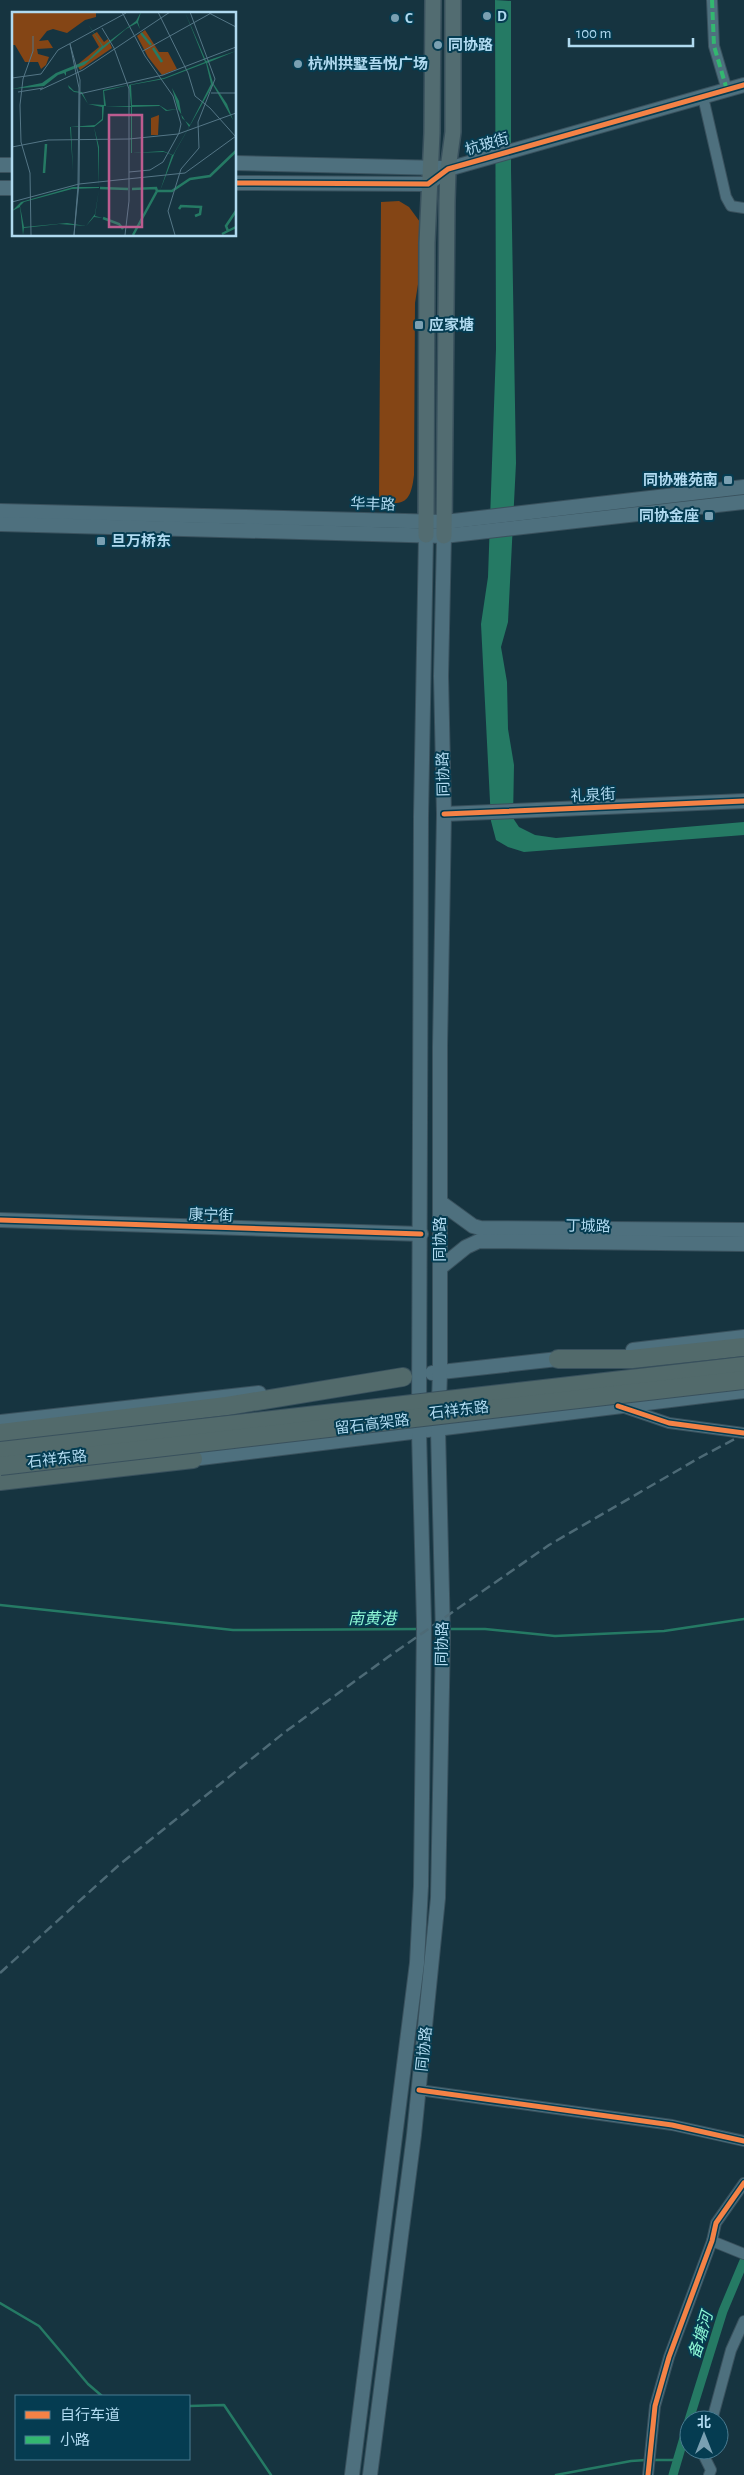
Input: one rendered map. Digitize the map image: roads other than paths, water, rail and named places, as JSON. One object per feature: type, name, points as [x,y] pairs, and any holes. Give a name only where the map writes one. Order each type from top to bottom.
[{"type":"highway","points":[[558,1359],[632,1359],[744,1347]]},
{"type":"highway","name":"留石高架路","points":[[0,1451],[744,1366]]},
{"type":"highway","points":[[0,1434],[228,1406],[403,1377]]},
{"type":"highway","name":"留石高架路","points":[[0,1466],[744,1380]]},
{"type":"highway","points":[[0,1482],[193,1459]]},
{"type":"main road","name":"同协路","points":[[352,2475],[417,1963],[421,1886],[424,1629],[419,1432],[421,817],[426,529],[428,184],[434,0]]},
{"type":"main road","name":"同协路","points":[[370,2475],[419,2090],[438,1898],[442,1629],[438,1430],[440,1372],[440,1046],[444,814],[442,676],[448,168],[453,132],[454,0]]},
{"type":"main road","name":"杭玻街","points":[[236,163],[430,166],[448,168],[744,85]]},
{"type":"main road","name":"杭玻街","points":[[428,184],[448,168]]},
{"type":"main road","points":[[236,183],[428,184]]},
{"type":"main road","name":"华丰路","points":[[0,524],[444,529],[525,520],[744,487]]},
{"type":"main road","name":"华丰路","points":[[525,520],[744,502]]},
{"type":"main road","name":"华丰路","points":[[0,511],[426,529]]},
{"type":"main road","name":"礼泉街","points":[[444,814],[744,801]]},
{"type":"main road","name":"丁城路","points":[[440,1202],[473,1226],[480,1228],[744,1230]]},
{"type":"main road","name":"康宁街","points":[[0,1220],[421,1234]]},
{"type":"main road","name":"丁城路","points":[[440,1268],[466,1247],[479,1241],[744,1244]]},
{"type":"main road","points":[[0,1422],[744,1338]]},
{"type":"main road","name":"石祥东路","points":[[193,1459],[744,1391]]},
{"type":"street","points":[[712,0],[714,46],[727,90]]},
{"type":"street","points":[[703,97],[726,197],[731,206],[744,208]]},
{"type":"street","points":[[618,1406],[669,1423],[724,1432],[744,1433]]},
{"type":"street","points":[[419,2090],[672,2125],[744,2141]]},
{"type":"street","points":[[649,2470],[655,2406],[669,2357],[712,2241],[716,2223],[744,2183]]},
{"type":"street","points":[[712,2241],[743,2254]]},
{"type":"street","points":[[715,2410],[731,2350],[744,2321]]},
{"type":"street","points":[[706,2460],[711,2470],[709,2475]]},
{"type":"waterway","name":"南黄港","points":[[0,1605],[233,1630],[420,1629]]},
{"type":"waterway","name":"南黄港","points":[[448,1629],[485,1629],[555,1636],[664,1631],[744,1619]]},
{"type":"waterway","name":"备塘河","points":[[692,2410],[723,2311],[744,2261]]},
{"type":"waterway","points":[[0,2303],[39,2326],[88,2384],[101,2395]]},
{"type":"waterway","points":[[190,2406],[224,2405],[271,2475]]},
{"type":"waterway","name":"备塘河","points":[[673,2475],[679,2455]]},
{"type":"waterway","points":[[556,2475],[646,2460]]},
{"type":"waterway","points":[[651,2460],[677,2460]]},
{"type":"railway","points":[[0,1973],[119,1865],[285,1732],[388,1657],[549,1545],[744,1434]]},
{"type":"place","name":"D","points":[[487,16]]},
{"type":"place","name":"C","points":[[395,18]]},
{"type":"place","name":"同协路","points":[[438,45]]},
{"type":"place","name":"杭州拱墅吾悦广场","points":[[298,64]]},
{"type":"place","name":"应家塘","points":[[419,325]]},
{"type":"place","name":"同协雅苑南","points":[[728,480]]},
{"type":"place","name":"同协金座","points":[[709,516]]},
{"type":"place","name":"旦万桥东","points":[[101,541]]}]
